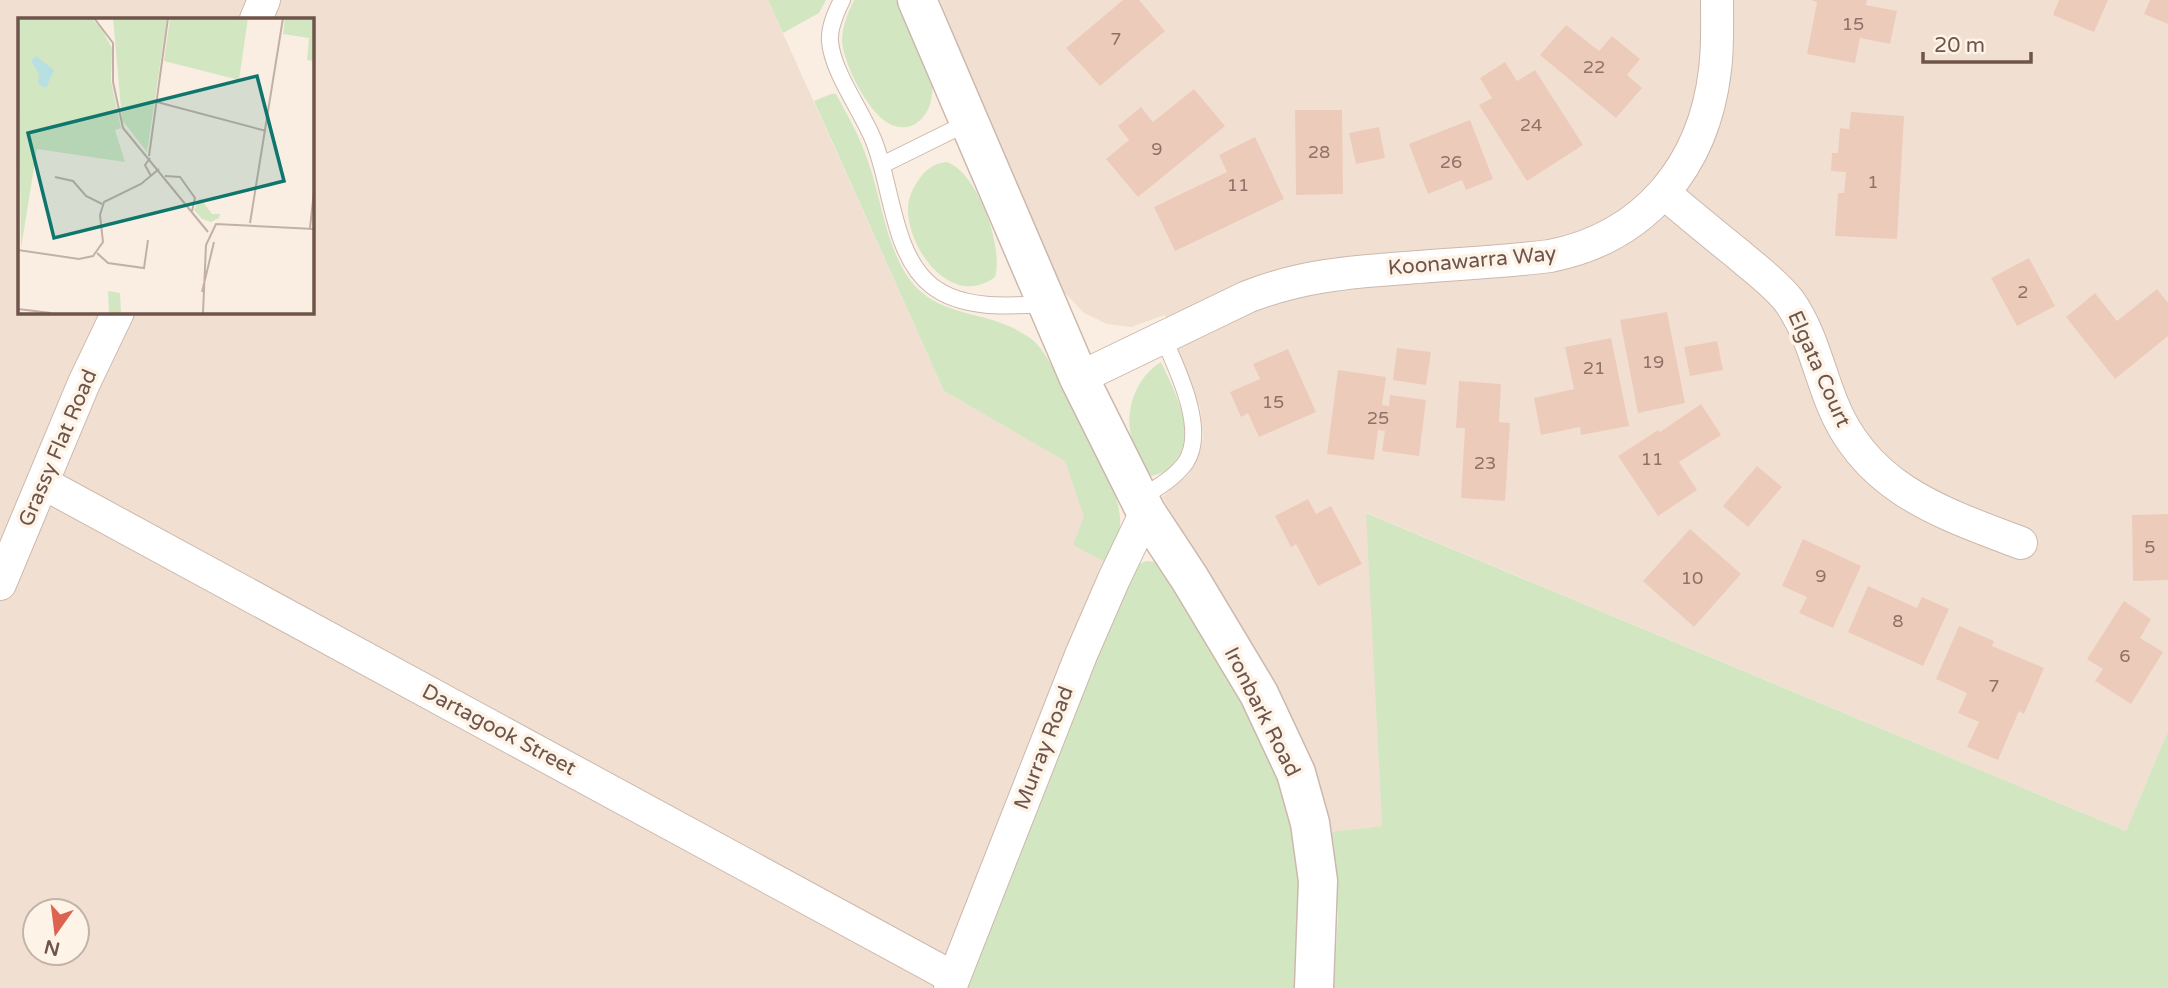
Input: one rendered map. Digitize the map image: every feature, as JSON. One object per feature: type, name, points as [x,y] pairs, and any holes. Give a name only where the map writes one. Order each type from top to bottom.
[{"type":"street","points":[[256,18],[264,0]]},
{"type":"street","name":"Ironbark Road","points":[[917,0],[1079,378],[1143,506],[1259,694],[1296,773],[1310,823],[1318,881],[1314,988]]},
{"type":"street","name":"Koonawarra Way","points":[[1079,378],[1273,286],[1339,272],[1525,259],[1574,251],[1622,228],[1664,193],[1698,138],[1715,71],[1717,0]]},
{"type":"street","name":"Elgata Court","points":[[1664,193],[1766,277],[1787,299],[1810,338],[1840,422],[1869,464],[1892,484],[1925,504],[1955,519],[2021,543]]},
{"type":"street","name":"Grassy Flat Road","points":[[0,584],[84,383],[118,313]]},
{"type":"street","name":"Dartagook Street","points":[[43,483],[952,983]]},
{"type":"street","name":"Murray Road","points":[[952,983],[1086,642],[1143,506]]},
{"type":"lane","points":[[842,0],[831,29],[832,53],[873,138],[899,232],[909,257],[924,279],[945,295],[975,303],[1013,306],[1047,304]]},
{"type":"lane","points":[[882,165],[969,122]]},
{"type":"lane","points":[[1143,506],[1188,458],[1194,437],[1181,380],[1163,337]]},
{"type":"shaded area","points":[[0,0],[768,0],[944,391],[1113,488],[1120,528],[937,988],[0,988]]},
{"type":"shaded area","points":[[940,0],[2168,0],[2168,731],[2126,831],[1367,513],[1382,826],[1330,832],[1262,664],[1162,497],[1189,474],[1200,452],[1203,437],[1200,408],[1165,315],[1131,327],[1107,324],[1084,313],[1063,291],[998,145]]},
{"type":"green space","points":[[768,0],[826,0],[819,13],[783,33]]},
{"type":"green space","points":[[854,0],[896,0],[932,84],[927,112],[915,124],[898,127],[880,117],[865,98],[852,74],[842,41],[844,25]]},
{"type":"green space","points":[[836,94],[854,127],[873,176],[889,238],[910,280],[934,301],[993,320],[1022,333],[1035,342],[1047,358],[1114,490],[1120,524],[1107,563],[1073,545],[1084,517],[1065,461],[944,391],[814,101]]},
{"type":"green space","points":[[947,162],[969,181],[992,231],[996,248],[995,277],[979,285],[963,286],[948,280],[935,270],[923,256],[909,223],[908,203],[915,185],[929,168]]},
{"type":"green space","points":[[1161,362],[1182,412],[1184,439],[1181,452],[1172,466],[1150,476],[1135,448],[1129,420],[1132,401],[1140,383]]},
{"type":"green space","points":[[1366,513],[2126,831],[2168,731],[2168,988],[1334,988],[1338,914],[1337,876],[1330,832],[1382,826]]},
{"type":"green space","points":[[1147,561],[1155,562],[1161,567],[1236,690],[1281,782],[1294,838],[1301,896],[1296,988],[963,988],[1088,670],[1135,569]]},
{"type":"building","points":[[1123,0],[1139,0],[1165,31],[1100,86],[1066,48]]},
{"type":"building","points":[[1811,0],[1867,0],[1866,5],[1897,11],[1890,44],[1860,38],[1855,63],[1807,54],[1817,2]]},
{"type":"building","points":[[2059,0],[2108,0],[2094,32],[2053,15]]},
{"type":"building","points":[[2150,0],[2168,0],[2168,24],[2144,14]]},
{"type":"building","points":[[1566,25],[1599,51],[1612,36],[1640,59],[1627,75],[1642,88],[1616,118],[1540,55]]},
{"type":"building","points":[[1505,62],[1517,81],[1535,70],[1583,145],[1527,181],[1479,105],[1492,98],[1480,78]]},
{"type":"building","points":[[1194,89],[1225,126],[1138,197],[1106,159],[1129,140],[1118,126],[1141,107],[1153,122]]},
{"type":"building","points":[[1295,110],[1342,110],[1343,194],[1296,195]]},
{"type":"building","points":[[1851,112],[1904,116],[1897,239],[1835,236],[1838,193],[1844,193],[1846,172],[1831,171],[1832,153],[1838,153],[1840,128],[1849,129]]},
{"type":"building","points":[[1470,120],[1493,179],[1466,190],[1462,180],[1428,194],[1409,144]]},
{"type":"building","points":[[1379,127],[1385,158],[1356,164],[1349,133]]},
{"type":"building","points":[[1255,137],[1284,199],[1175,251],[1154,207],[1227,172],[1219,155]]},
{"type":"building","points":[[2029,258],[2055,306],[2017,326],[1991,278]]},
{"type":"building","points":[[2157,289],[2168,303],[2168,336],[2115,379],[2066,317],[2095,293],[2117,321]]},
{"type":"building","points":[[1667,312],[1685,403],[1638,413],[1620,320]]},
{"type":"building","points":[[1611,338],[1629,426],[1581,435],[1580,427],[1541,435],[1534,398],[1574,389],[1565,347]]},
{"type":"building","points":[[1717,341],[1723,370],[1690,376],[1684,347]]},
{"type":"building","points":[[1397,348],[1431,352],[1426,385],[1393,380]]},
{"type":"building","points":[[1288,349],[1316,412],[1259,437],[1248,413],[1241,417],[1230,392],[1260,379],[1253,364]]},
{"type":"building","points":[[1338,370],[1386,377],[1382,405],[1389,406],[1390,395],[1426,400],[1419,456],[1382,451],[1385,431],[1378,430],[1374,460],[1327,454]]},
{"type":"building","points":[[1459,381],[1501,384],[1499,422],[1510,423],[1505,501],[1461,498],[1465,428],[1456,428]]},
{"type":"building","points":[[1701,404],[1721,435],[1679,462],[1697,490],[1658,516],[1618,456]]},
{"type":"building","points":[[1757,466],[1782,487],[1748,527],[1723,506]]},
{"type":"building","points":[[1308,499],[1316,514],[1331,506],[1362,564],[1318,586],[1296,544],[1291,547],[1275,516]]},
{"type":"building","points":[[2168,514],[2168,580],[2133,581],[2132,515]]},
{"type":"building","points":[[1690,529],[1741,574],[1694,627],[1643,581]]},
{"type":"building","points":[[1803,539],[1861,566],[1833,628],[1799,613],[1807,597],[1782,586]]},
{"type":"building","points":[[1868,586],[1917,608],[1922,597],[1949,609],[1923,666],[1848,632]]},
{"type":"building","points":[[2124,601],[2151,619],[2140,638],[2163,652],[2131,704],[2095,681],[2103,669],[2087,659]]},
{"type":"building","points":[[1959,626],[1994,641],[1992,646],[2044,668],[2024,714],[2019,711],[1998,760],[1967,747],[1979,722],[1958,713],[1967,693],[1936,679]]}]
